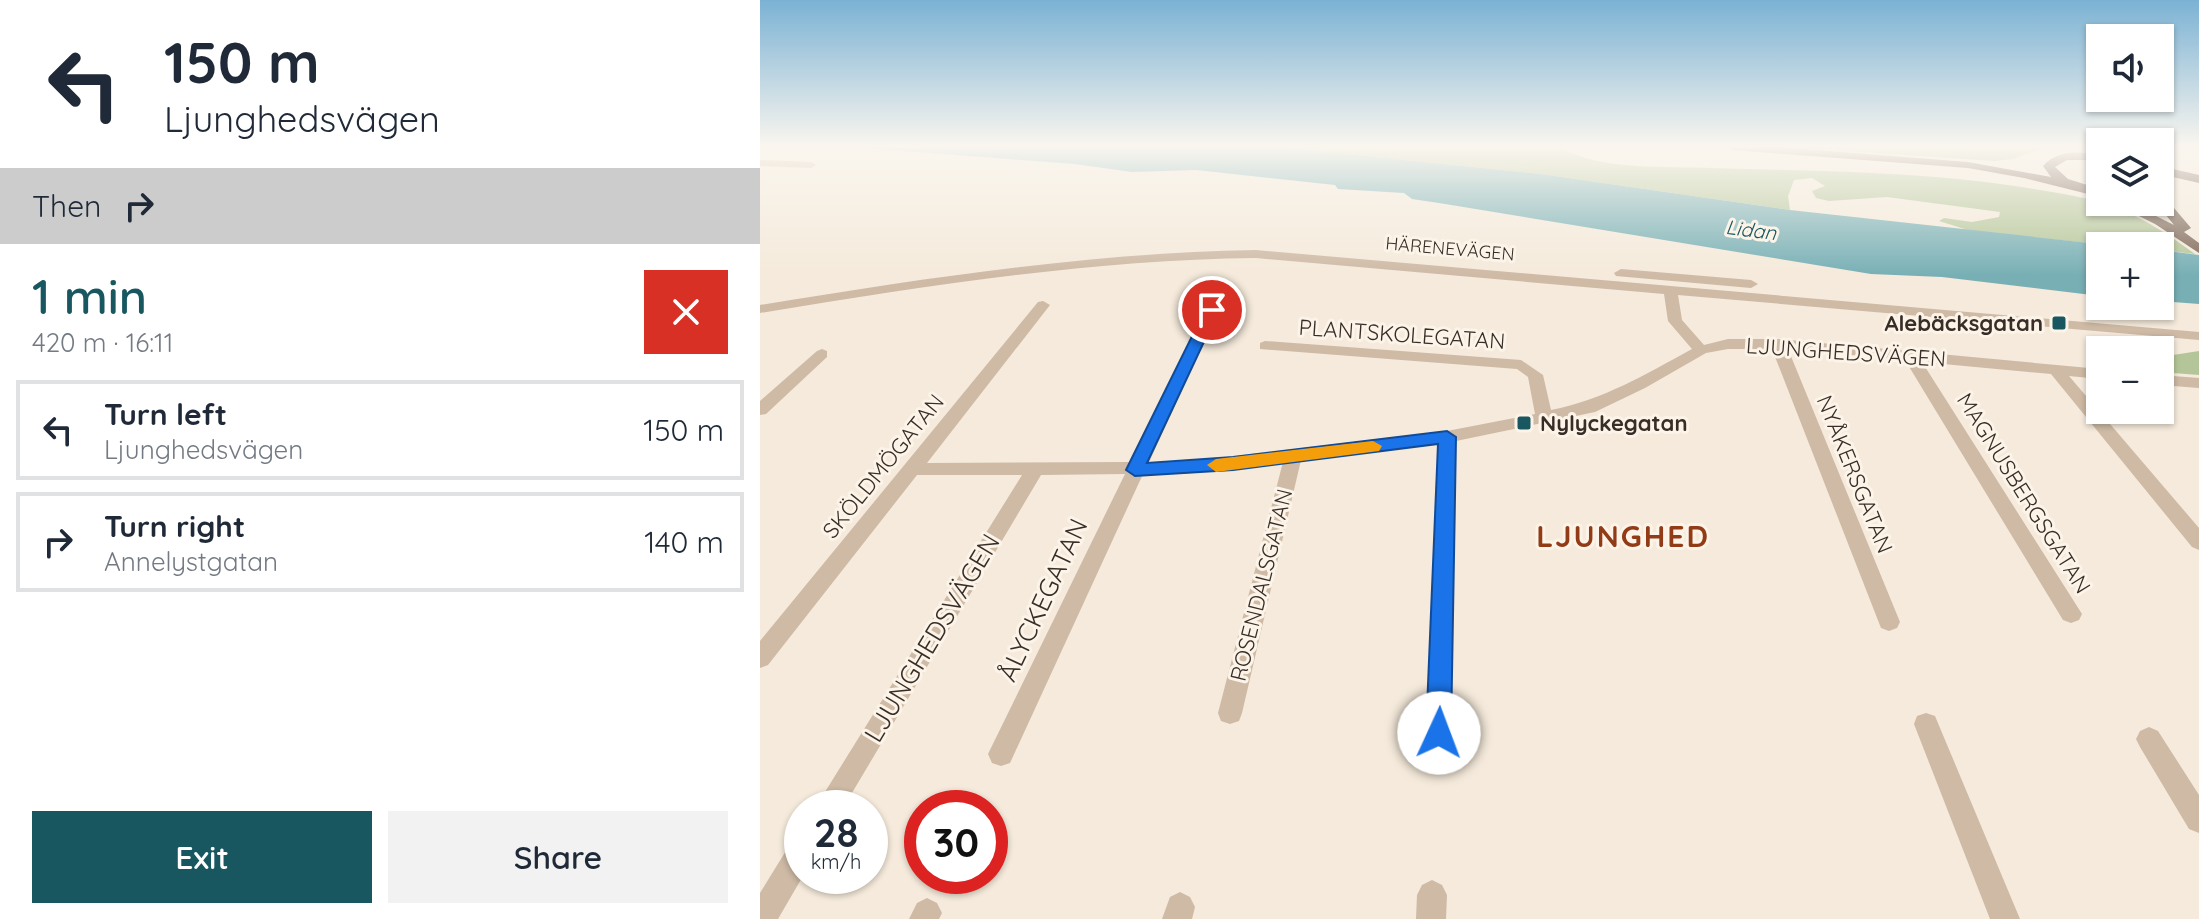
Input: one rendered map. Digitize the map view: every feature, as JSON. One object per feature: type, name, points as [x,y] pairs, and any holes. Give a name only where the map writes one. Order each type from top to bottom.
[{"type":"main road","points":[[2149,216],[2196,243]]},
{"type":"main road","points":[[2172,216],[2196,243]]},
{"type":"street","name":"HÄRENEVÄGEN","points":[[760,309],[1065,264],[1196,254],[1331,259],[2139,330],[2199,339]]},
{"type":"street","points":[[1561,279],[1582,272],[1695,278],[1878,300],[1903,309]]},
{"type":"street","points":[[1670,289],[1675,321],[1701,350]]},
{"type":"street","name":"SKÖLDMÖGATAN","points":[[760,658],[1043,305]]},
{"type":"street","name":"ÅLYCKEGATAN","points":[[1001,754],[1212,310]]},
{"type":"street","name":"LJUNGHEDSVÄGEN","points":[[912,469],[1135,470],[1293,457],[1447,437],[1575,412],[1615,397],[1701,350],[1728,344],[1778,344],[2086,373]]},
{"type":"street","name":"NYÅKERSGATAN","points":[[1778,344],[1889,622]]},
{"type":"street","name":"PLANTSKOLEGATAN","points":[[1265,346],[1521,365],[1535,375],[1545,419]]},
{"type":"street","points":[[760,410],[822,354]]},
{"type":"street","name":"MAGNUSBERGSGATAN","points":[[1911,357],[2071,614]]},
{"type":"street","points":[[2056,370],[2199,542]]},
{"type":"street","points":[[2174,381],[2199,383]]},
{"type":"street","points":[[1439,733],[1447,437]]},
{"type":"street","name":"ROSENDALSGATAN","points":[[1230,713],[1293,457]]},
{"type":"street","name":"LJUNGHEDSVÄGEN","points":[[839,790],[1035,469]]},
{"type":"street","points":[[1926,724],[2005,919]]},
{"type":"street","points":[[2149,739],[2199,819]]},
{"type":"street","points":[[761,919],[784,881]]},
{"type":"green space","points":[[1651,190],[1790,190],[1790,210]]},
{"type":"green space","points":[[1815,190],[2038,190],[2086,199],[2086,216],[2136,216],[2163,232],[2086,232],[2086,243],[1971,231],[1939,221],[1944,218],[1972,222],[1999,217],[2000,212],[1887,197],[1829,201],[1816,198],[1812,191]]},
{"type":"green space","points":[[2174,239],[2195,254],[2174,252]]},
{"type":"green space","points":[[2199,351],[2199,375],[2174,373],[2174,355]]},
{"type":"water","name":"Lidan","points":[[1353,190],[1651,190],[1790,210],[2086,243],[2086,294],[1942,277],[1871,274],[1412,199],[1404,193]]},
{"type":"water","points":[[2174,252],[2199,255],[2199,304],[2174,302]]},
{"type":"slow traffic","points":[[1216,465],[1373,446]]},
{"type":"place","name":"Alebäcksgatan","points":[[2059,323]]},
{"type":"place","name":"Nylyckegatan","points":[[1524,423]]},
{"type":"district","name":"LJUNGHED","points":[[1623,537]]},
{"type":"route","points":[[1212,310],[1135,470],[1233,464],[1447,437],[1439,733]]}]
